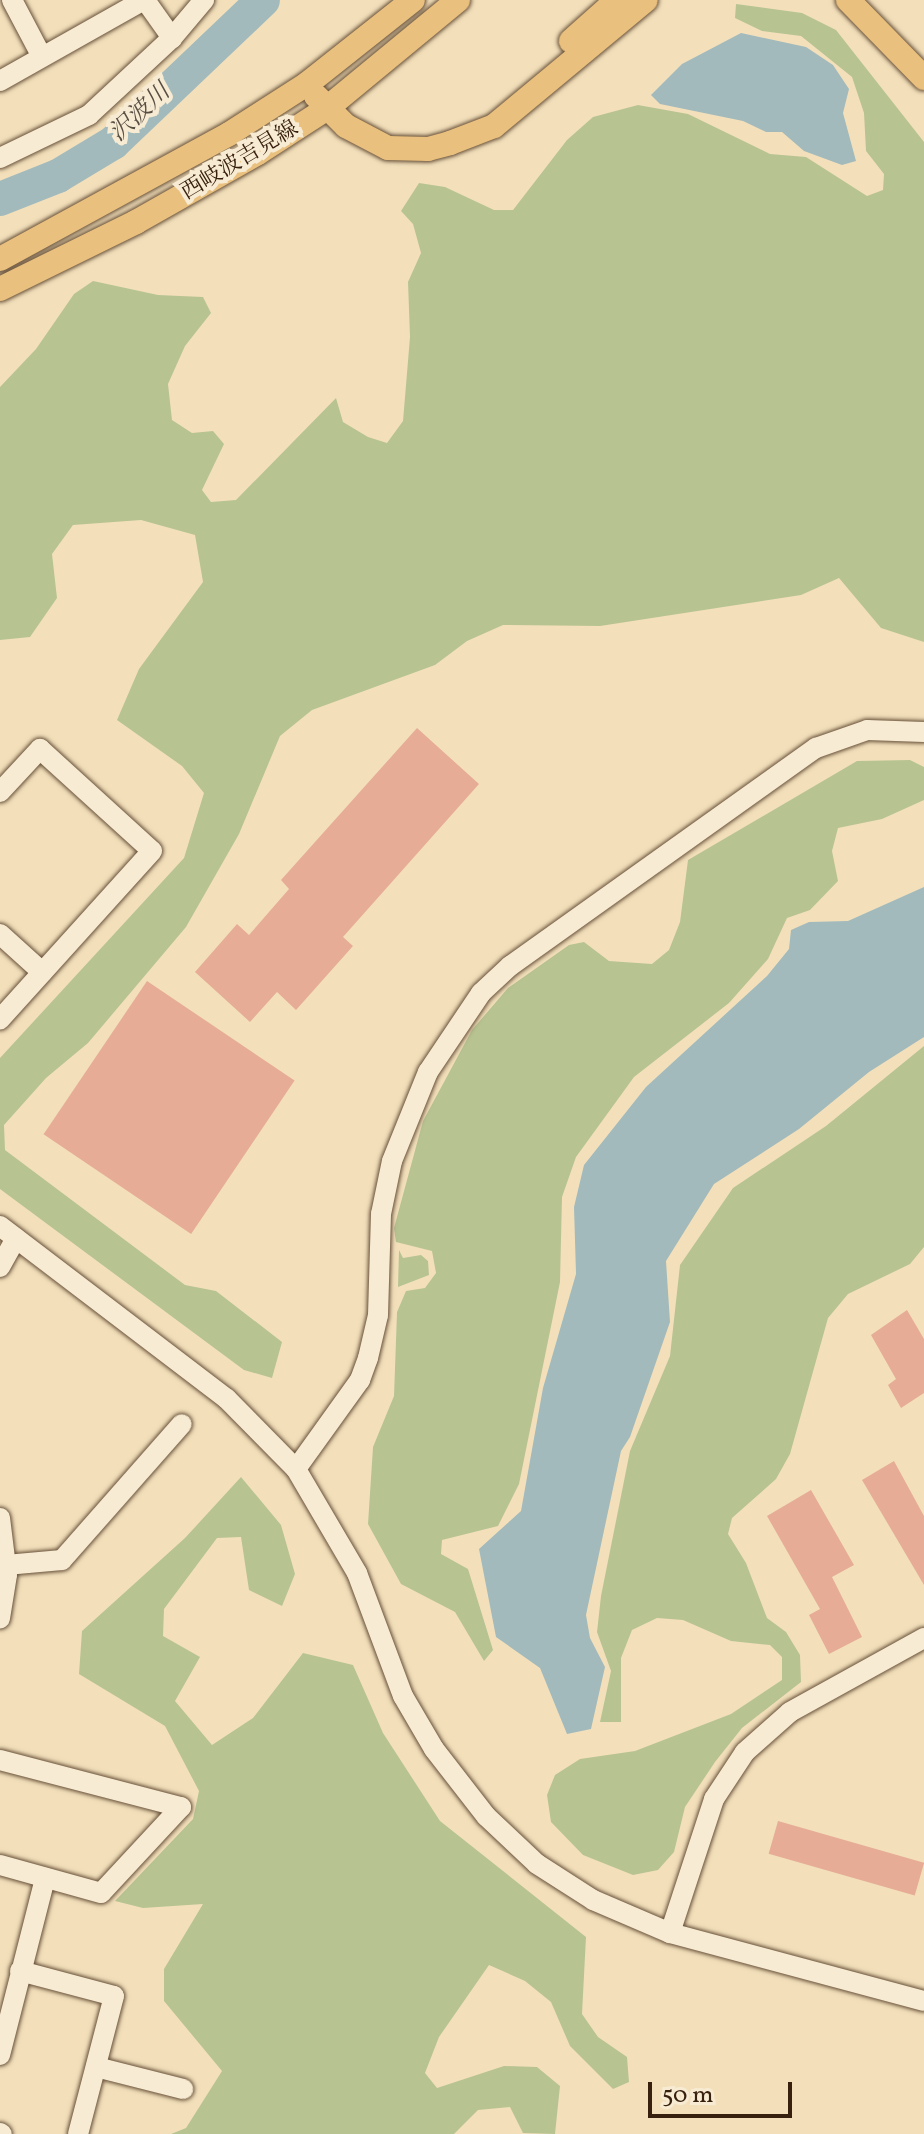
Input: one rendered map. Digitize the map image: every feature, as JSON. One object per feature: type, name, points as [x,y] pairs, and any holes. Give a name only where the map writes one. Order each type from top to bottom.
[{"type":"main road","name":"西岐波吉見線","points":[[0,259],[119,199],[307,84],[413,0]]},
{"type":"main road","name":"西岐波吉見線","points":[[0,289],[195,190],[326,109],[458,0]]},
{"type":"main road","points":[[450,143],[617,0]]},
{"type":"main road","points":[[307,84],[326,109],[369,140],[388,148],[428,149],[494,126],[646,0]]},
{"type":"main road","points":[[848,0],[924,78]]},
{"type":"street","points":[[12,0],[42,57]]},
{"type":"street","points":[[0,81],[144,0],[172,38]]},
{"type":"street","points":[[0,158],[89,115],[172,38],[204,0]]},
{"type":"street","points":[[296,1469],[360,1380],[378,1315],[381,1214],[392,1161],[436,1057],[481,993],[510,966],[816,748],[867,730],[924,732]]},
{"type":"street","points":[[0,792],[40,749],[152,851],[0,1019]]},
{"type":"street","points":[[0,934],[42,972]]},
{"type":"street","points":[[0,1267],[8,1232],[227,1399],[296,1469],[357,1573],[403,1696],[434,1749],[462,1789],[516,1844],[593,1900],[670,1933],[924,2001]]},
{"type":"street","points":[[6,1565],[62,1560],[182,1424]]},
{"type":"street","points":[[0,1518],[6,1565],[0,1618]]},
{"type":"street","points":[[670,1933],[714,1799],[745,1752],[790,1712],[924,1638]]},
{"type":"street","points":[[0,1760],[181,1807],[101,1893],[0,1865]]},
{"type":"street","points":[[0,2055],[45,1878]]},
{"type":"street","points":[[20,1971],[114,1996],[78,2134]]},
{"type":"street","points":[[96,2067],[183,2089]]},
{"type":"green space","points":[[736,4],[802,13],[836,30],[924,142],[924,642],[881,628],[839,578],[801,595],[600,626],[503,625],[467,641],[435,665],[312,710],[280,736],[239,834],[186,927],[88,1043],[46,1078],[4,1125],[5,1150],[185,1285],[216,1291],[282,1342],[272,1378],[244,1370],[0,1189],[0,1058],[184,858],[204,793],[182,766],[117,720],[139,669],[203,582],[195,535],[141,520],[73,525],[52,554],[57,598],[30,637],[0,640],[0,387],[36,349],[74,294],[93,281],[158,295],[203,297],[211,313],[185,346],[168,384],[172,420],[192,433],[213,431],[224,444],[202,490],[211,502],[236,500],[336,398],[343,422],[368,437],[387,443],[403,421],[410,337],[408,282],[421,253],[413,224],[401,211],[419,183],[445,187],[494,210],[513,210],[567,140],[593,117],[638,105],[688,114],[770,154],[806,157],[867,196],[883,190],[884,174],[866,151],[864,113],[852,77],[801,36],[762,31],[735,18]]},
{"type":"green space","points":[[910,760],[924,767],[924,800],[882,819],[838,828],[832,851],[838,881],[810,910],[787,918],[768,959],[729,1003],[634,1077],[576,1157],[562,1197],[560,1282],[519,1484],[498,1526],[442,1540],[441,1554],[468,1569],[493,1650],[484,1661],[455,1612],[401,1584],[368,1524],[373,1447],[394,1396],[397,1312],[406,1291],[425,1288],[436,1273],[432,1251],[396,1242],[394,1228],[423,1121],[472,1030],[508,988],[569,945],[584,942],[609,961],[652,964],[669,950],[680,922],[688,860],[857,761]]},
{"type":"green space","points":[[924,1046],[924,1247],[910,1264],[848,1294],[828,1318],[790,1454],[776,1479],[732,1518],[728,1534],[746,1563],[767,1618],[786,1632],[800,1655],[801,1682],[742,1728],[715,1762],[685,1807],[674,1852],[658,1870],[633,1875],[583,1855],[551,1822],[547,1795],[555,1775],[580,1759],[635,1751],[731,1714],[782,1680],[782,1657],[770,1645],[731,1641],[683,1620],[657,1618],[632,1630],[621,1658],[621,1722],[600,1722],[611,1671],[597,1632],[601,1596],[630,1451],[670,1356],[680,1265],[733,1188],[826,1126]]},
{"type":"green space","points":[[399,1250],[403,1258],[421,1255],[428,1261],[429,1275],[398,1287]]},
{"type":"green space","points":[[241,1477],[281,1525],[295,1574],[282,1606],[249,1590],[241,1537],[217,1538],[164,1609],[163,1636],[200,1657],[175,1701],[212,1745],[253,1718],[303,1653],[353,1665],[383,1733],[440,1821],[586,1937],[582,2014],[598,2037],[627,2057],[629,2082],[613,2089],[570,2046],[551,2002],[525,1981],[489,1965],[439,2037],[425,2073],[437,2088],[504,2066],[537,2067],[560,2086],[555,2134],[523,2133],[510,2107],[478,2110],[454,2134],[171,2134],[186,2128],[222,2071],[164,2001],[164,1969],[203,1904],[143,1908],[115,1901],[193,1819],[199,1791],[165,1726],[79,1674],[82,1631],[185,1538]]},
{"type":"water","points":[[741,33],[806,47],[833,65],[849,89],[843,113],[856,161],[842,165],[804,151],[782,132],[766,132],[743,121],[660,104],[651,95],[682,64]]},
{"type":"water","points":[[924,887],[924,1037],[869,1072],[799,1129],[714,1184],[666,1261],[670,1322],[630,1437],[621,1451],[586,1615],[590,1638],[605,1667],[591,1729],[567,1734],[540,1668],[496,1637],[479,1549],[521,1511],[543,1388],[576,1274],[574,1207],[584,1165],[646,1087],[767,976],[789,949],[791,930],[809,922],[848,921]]},
{"type":"building","points":[[417,728],[479,784],[343,937],[353,946],[296,1010],[277,992],[250,1022],[195,972],[237,924],[249,935],[289,889],[281,880]]},
{"type":"building","points":[[147,981],[295,1081],[191,1234],[44,1134]]},
{"type":"building","points":[[907,1310],[924,1339],[924,1393],[901,1408],[888,1385],[896,1379],[871,1335]]},
{"type":"building","points":[[894,1461],[924,1516],[924,1585],[862,1480]]},
{"type":"building","points":[[811,1490],[854,1565],[832,1577],[862,1637],[829,1654],[809,1615],[820,1609],[767,1516]]},
{"type":"building","points":[[778,1821],[924,1863],[915,1896],[769,1854]]},
{"type":"waterway","name":"沢波川","points":[[0,199],[58,176],[113,143],[263,0]]}]
